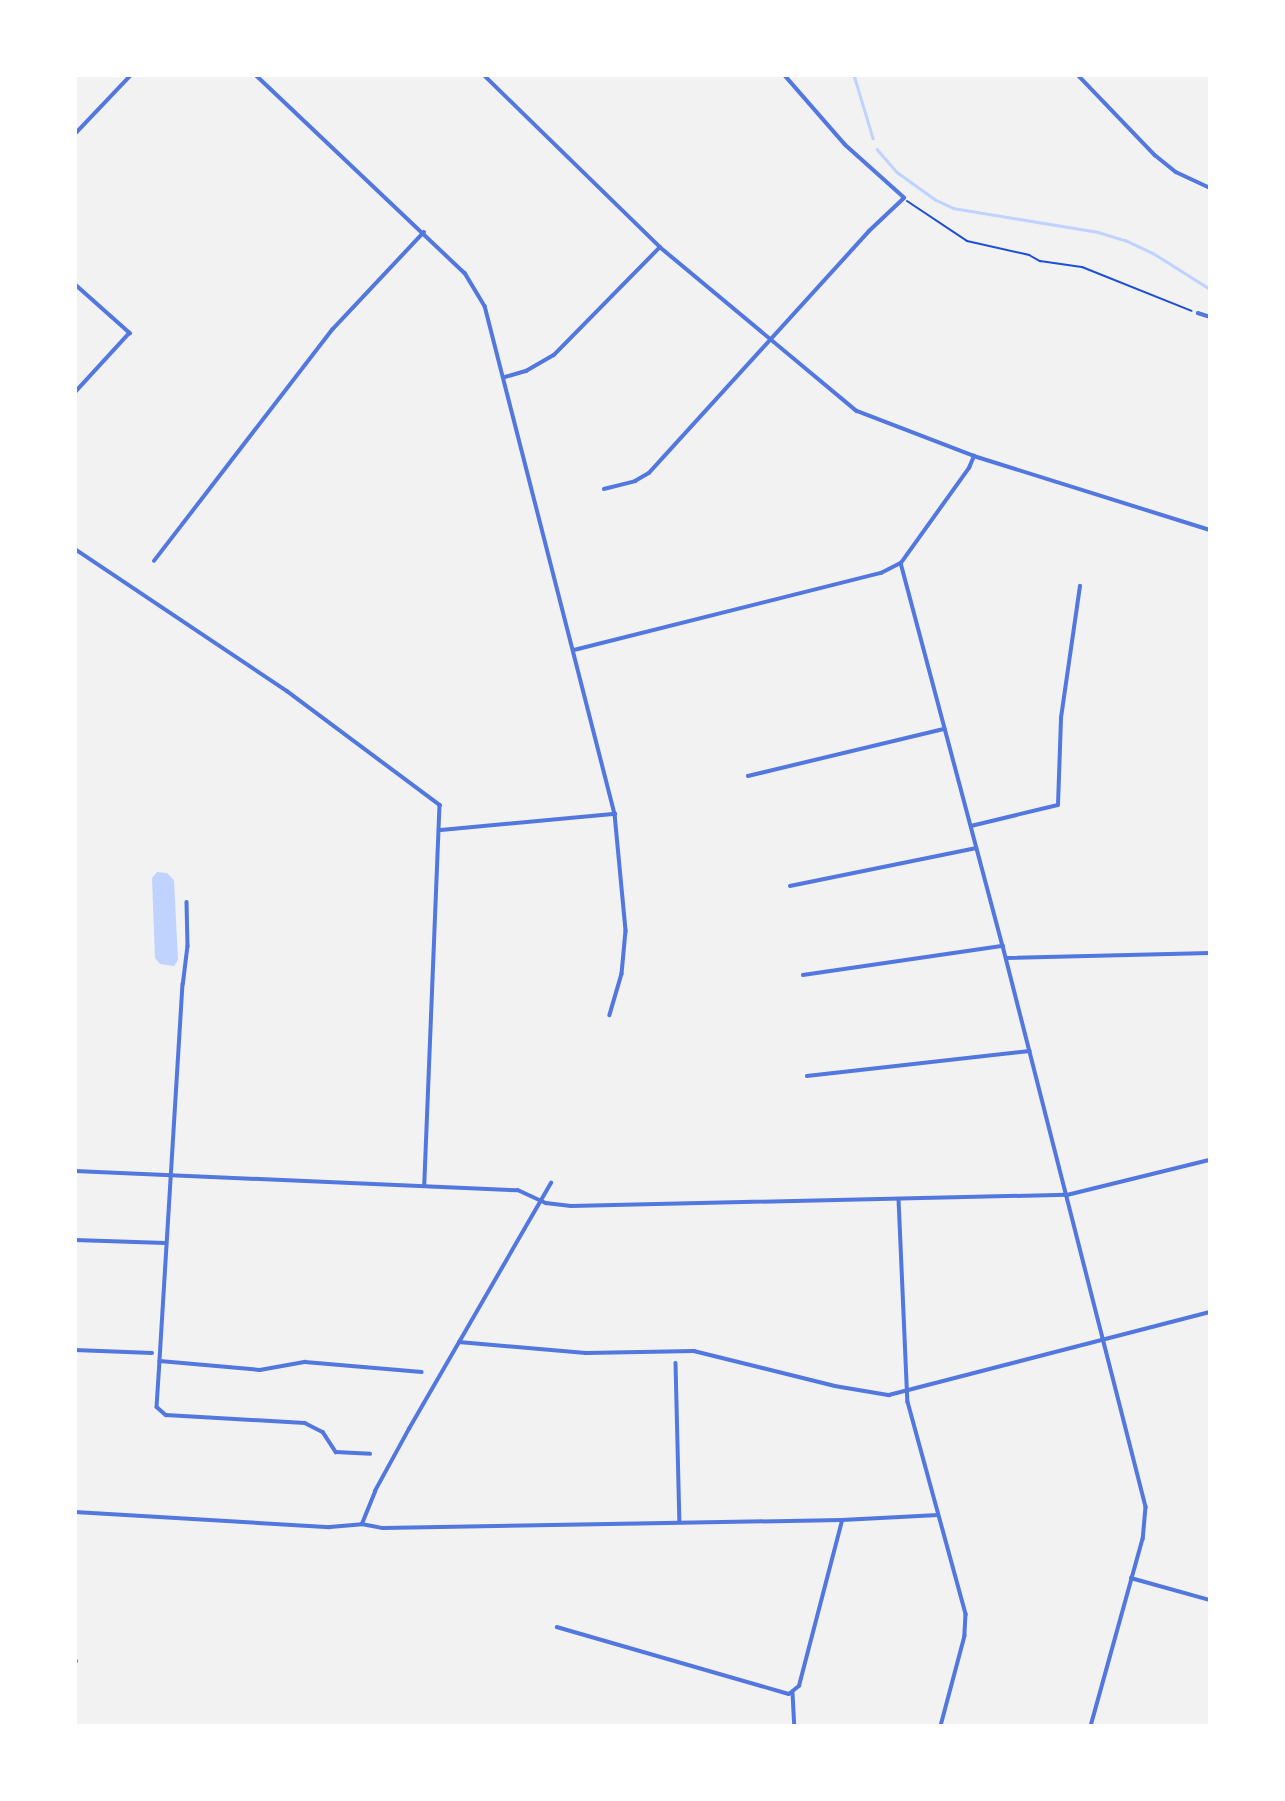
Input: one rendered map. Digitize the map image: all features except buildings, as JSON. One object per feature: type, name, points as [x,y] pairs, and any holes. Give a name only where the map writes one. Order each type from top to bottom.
[{"type":"street","points":[[75,134],[131,75]]},
{"type":"street","points":[[256,75],[424,232],[465,273],[477,290],[505,377],[615,814],[626,931],[622,974],[610,1015]]},
{"type":"street","points":[[484,75],[660,247],[769,341],[783,349],[857,411],[974,456],[1210,530]]},
{"type":"street","points":[[604,489],[635,481],[649,473],[869,231],[904,198],[845,145],[784,75]]},
{"type":"street","points":[[1079,75],[1155,155],[1176,172],[1210,188]]},
{"type":"street","points":[[154,561],[332,330],[424,232]]},
{"type":"street","points":[[505,377],[526,371],[554,355],[660,247]]},
{"type":"street","points":[[75,284],[130,333],[75,393]]},
{"type":"street","points":[[1198,313],[1210,317]]},
{"type":"street","points":[[575,650],[856,581],[901,563],[969,468],[974,456]]},
{"type":"street","points":[[75,549],[278,685],[435,800],[442,809],[425,1186]]},
{"type":"street","points":[[901,563],[1068,1195],[1146,1507],[1145,1528],[1091,1726]]},
{"type":"street","points":[[971,826],[1058,805],[1060,718],[1080,586]]},
{"type":"street","points":[[748,776],[944,729]]},
{"type":"street","points":[[441,830],[615,814]]},
{"type":"street","points":[[790,886],[976,848]]},
{"type":"street","points":[[187,902],[188,946],[165,1243],[157,1407],[166,1415],[305,1423],[323,1432],[336,1452],[370,1454]]},
{"type":"street","points":[[803,975],[1003,946]]},
{"type":"street","points":[[1006,958],[1210,953]]},
{"type":"street","points":[[807,1076],[1030,1051]]},
{"type":"street","points":[[75,1171],[518,1190],[541,1200],[571,1206],[1068,1195],[1210,1160]]},
{"type":"street","points":[[362,1524],[375,1491],[551,1182]]},
{"type":"street","points":[[899,1199],[907,1392],[967,1626],[941,1726]]},
{"type":"street","points":[[75,1240],[165,1243]]},
{"type":"street","points":[[459,1342],[586,1353],[694,1351],[869,1393],[907,1392],[1210,1312]]},
{"type":"street","points":[[75,1350],[152,1353]]},
{"type":"street","points":[[160,1361],[260,1370],[305,1362],[422,1372]]},
{"type":"street","points":[[676,1363],[680,1522]]},
{"type":"street","points":[[75,1512],[330,1527],[362,1524],[383,1528],[842,1520],[938,1515]]},
{"type":"street","points":[[557,1627],[785,1693],[793,1692],[799,1686],[819,1616],[842,1520]]},
{"type":"street","points":[[1131,1578],[1210,1600]]},
{"type":"street","points":[[793,1692],[795,1726]]},
{"type":"path","points":[[904,198],[967,241],[1040,261],[1082,267],[1198,313]]},
{"type":"water","points":[[157,872],[167,873],[174,880],[178,960],[174,966],[160,964],[155,958],[152,878]]},
{"type":"waterway","points":[[854,75],[873,138]]},
{"type":"waterway","points":[[877,149],[897,172],[936,200],[953,208],[1098,232],[1125,240],[1153,253],[1210,289]]}]
